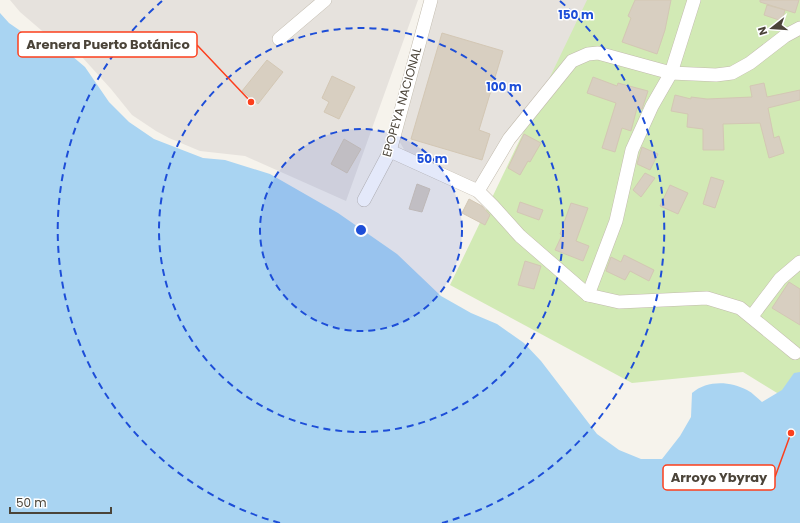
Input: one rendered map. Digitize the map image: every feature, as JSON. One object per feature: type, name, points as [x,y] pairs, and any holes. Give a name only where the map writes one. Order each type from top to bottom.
[{"type":"street","points":[[279,38],[325,0]]},
{"type":"street","name":"EPOPEYA NACIONAL","points":[[364,200],[390,151],[431,0]]},
{"type":"street","points":[[588,295],[616,221],[632,150],[652,106],[670,73],[694,0]]},
{"type":"street","points":[[478,191],[509,139],[572,61],[588,54],[598,53],[670,73],[732,73],[750,63],[785,36],[800,28]]},
{"type":"street","points":[[390,151],[478,191],[494,206],[520,236],[588,295],[619,302],[707,298],[740,308],[752,316],[795,353]]},
{"type":"street","points":[[752,316],[780,279],[800,262]]},
{"type":"shaded area","points":[[10,0],[418,0],[346,201],[245,156],[200,151],[156,131],[132,115],[82,57],[62,48],[20,12]]},
{"type":"shaded area","points":[[437,0],[604,0],[478,182],[472,183],[405,151],[398,139]]},
{"type":"green space","points":[[587,0],[800,0],[800,407],[743,372],[632,383],[450,285]]},
{"type":"water","points":[[0,13],[9,23],[22,32],[72,56],[85,67],[109,102],[129,122],[154,139],[203,158],[225,160],[270,174],[338,213],[397,254],[441,296],[471,313],[497,324],[524,343],[541,361],[597,434],[619,450],[641,459],[662,459],[680,436],[691,417],[692,393],[698,389],[719,383],[733,385],[749,391],[762,402],[782,390],[794,373],[800,372],[800,523],[0,523]]},
{"type":"building","points":[[635,0],[671,0],[665,30],[657,54],[622,42],[631,18],[628,16]]},
{"type":"building","points":[[760,0],[799,0],[795,13],[760,2]]},
{"type":"building","points":[[767,5],[785,10],[782,21],[764,15]]},
{"type":"building","points":[[442,33],[503,51],[479,130],[490,134],[482,160],[411,139]]},
{"type":"building","points":[[267,60],[283,72],[258,104],[242,91]]},
{"type":"building","points":[[332,76],[355,87],[339,119],[324,112],[329,102],[322,98]]},
{"type":"building","points":[[593,77],[617,86],[618,83],[648,91],[642,109],[637,108],[631,131],[622,128],[615,152],[602,148],[616,103],[587,93]]},
{"type":"building","points":[[764,83],[767,97],[800,90],[800,100],[768,108],[774,138],[779,136],[784,153],[769,158],[760,123],[723,124],[724,150],[703,150],[703,129],[687,127],[688,114],[671,111],[675,95],[691,99],[691,97],[707,99],[752,97],[750,86]]},
{"type":"building","points":[[524,134],[541,143],[530,162],[528,161],[520,175],[508,168]]},
{"type":"building","points":[[344,139],[361,149],[347,173],[331,164]]},
{"type":"building","points":[[642,147],[658,154],[650,170],[637,164]]},
{"type":"building","points":[[645,173],[655,178],[641,197],[633,190]]},
{"type":"building","points":[[711,177],[724,181],[715,208],[703,204]]},
{"type":"building","points":[[417,184],[430,189],[422,212],[409,209]]},
{"type":"building","points":[[670,185],[688,193],[678,214],[660,206]]},
{"type":"building","points":[[469,199],[482,206],[490,215],[485,225],[462,213]]},
{"type":"building","points":[[520,202],[543,210],[539,220],[517,212]]},
{"type":"building","points":[[571,203],[588,208],[576,241],[589,246],[583,261],[555,250],[562,235],[560,234]]},
{"type":"building","points":[[624,255],[654,270],[649,281],[630,271],[625,280],[606,271],[611,257],[621,262]]},
{"type":"building","points":[[525,261],[541,266],[534,289],[518,285]]},
{"type":"building","points":[[789,282],[800,289],[800,325],[772,308]]},
{"type":"place","name":"Arenera Puerto Botánico","points":[[251,102]]},
{"type":"place","name":"Arroyo Ybyray","points":[[791,433]]}]
